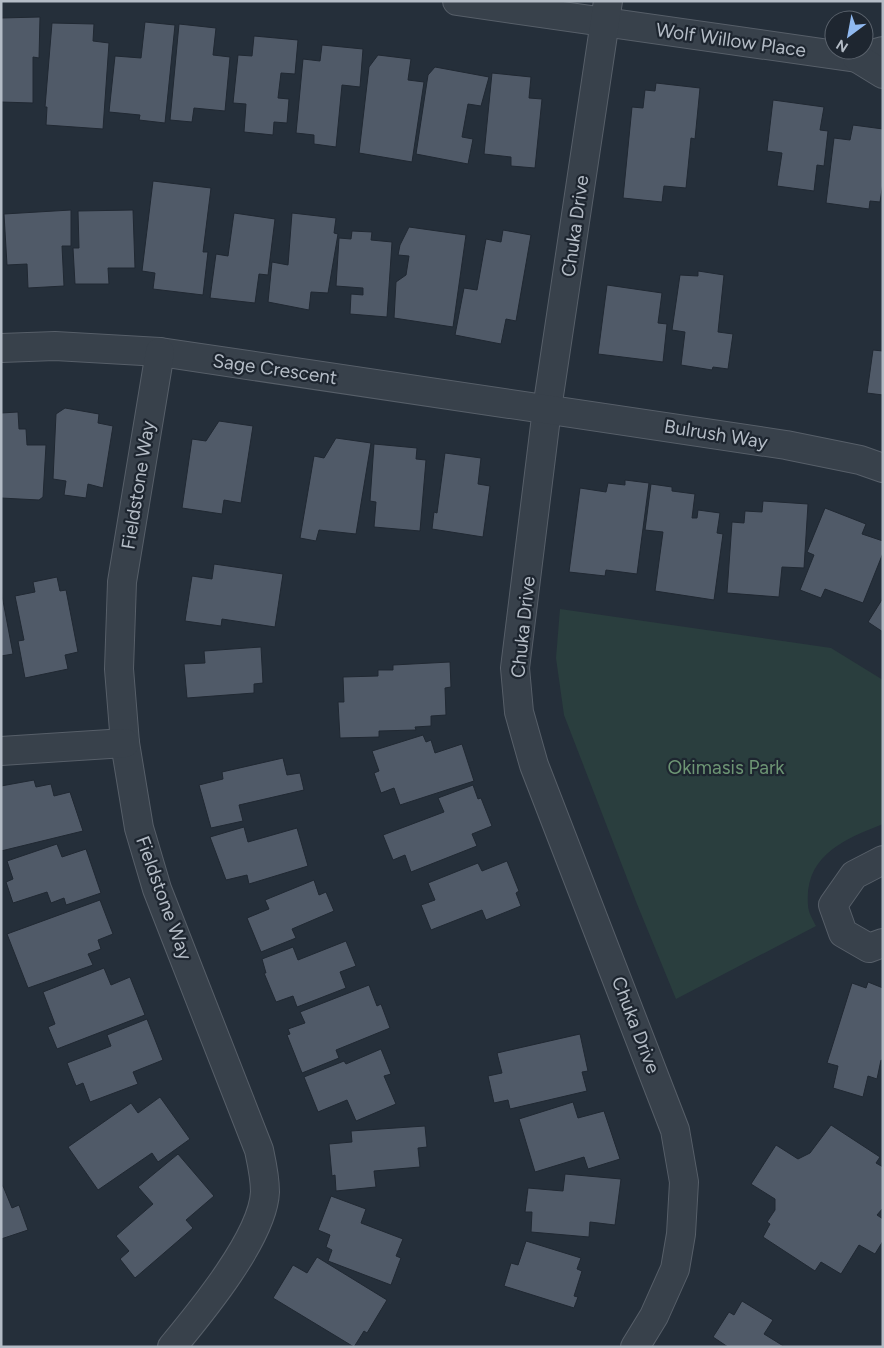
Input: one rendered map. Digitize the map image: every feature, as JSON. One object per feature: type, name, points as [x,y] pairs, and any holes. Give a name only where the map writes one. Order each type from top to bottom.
[{"type":"street","points":[[457,1],[606,12]]},
{"type":"street","name":"Wolf Willow Place","points":[[606,12],[824,47]]},
{"type":"street","name":"Chuka Drive","points":[[606,12],[548,408],[515,668],[519,712],[534,765],[675,1130],[684,1182],[681,1234],[675,1269],[654,1316],[635,1347]]},
{"type":"street","name":"Wolf Willow Place","points":[[874,60],[883,74]]},
{"type":"street","name":"Sage Crescent","points":[[1,348],[55,346],[160,352],[548,408]]},
{"type":"street","name":"Fieldstone Way","points":[[160,352],[122,582],[119,669],[125,743],[139,828],[157,889],[259,1150],[264,1170],[265,1194],[260,1213],[250,1237],[198,1316],[172,1347]]},
{"type":"street","name":"Bulrush Way","points":[[548,408],[786,445],[860,460],[883,468]]},
{"type":"street","points":[[1,750],[125,743]]},
{"type":"street","points":[[883,860],[854,874],[833,906],[843,933],[869,948],[883,943]]},
{"type":"green space","name":"Okimasis Park","points":[[560,609],[831,648],[883,680],[883,824],[842,843],[820,861],[813,873],[809,888],[808,908],[816,926],[676,999],[564,715],[556,658]]},
{"type":"building","points":[[40,17],[39,58],[33,57],[33,103],[1,102],[1,18]]},
{"type":"building","points":[[145,22],[175,25],[165,123],[139,120],[140,115],[109,112],[115,56],[141,58]]},
{"type":"building","points":[[52,23],[94,24],[93,41],[109,43],[103,129],[46,125],[47,107],[45,107]]},
{"type":"building","points":[[179,24],[216,28],[213,55],[230,57],[225,111],[194,108],[192,122],[170,120]]},
{"type":"building","points":[[254,36],[298,40],[295,74],[281,73],[278,98],[289,99],[287,123],[274,122],[273,135],[244,132],[246,104],[233,103],[238,55],[252,56]]},
{"type":"building","points":[[322,45],[363,49],[360,87],[342,85],[336,147],[314,144],[314,135],[296,133],[303,59],[320,61]]},
{"type":"building","points":[[378,55],[411,59],[408,80],[424,82],[412,162],[359,153],[369,67]]},
{"type":"building","points":[[435,67],[489,77],[481,106],[468,104],[462,137],[473,139],[468,164],[416,154],[428,75]]},
{"type":"building","points":[[492,73],[531,77],[529,98],[542,99],[535,168],[511,166],[511,157],[484,154]]},
{"type":"building","points":[[656,83],[700,88],[695,139],[691,138],[686,188],[664,186],[662,202],[623,198],[632,107],[643,108],[645,90],[655,91]]},
{"type":"building","points":[[773,100],[824,107],[820,130],[828,131],[824,166],[817,165],[814,191],[777,186],[782,153],[767,151]]},
{"type":"building","points":[[853,125],[883,129],[883,183],[880,202],[870,201],[869,209],[826,203],[834,138],[850,140]]},
{"type":"building","points":[[153,181],[211,188],[203,252],[208,252],[203,295],[153,289],[155,273],[142,271]]},
{"type":"building","points":[[71,210],[71,246],[62,246],[64,286],[28,288],[27,264],[7,265],[4,214]]},
{"type":"building","points":[[133,210],[135,268],[108,268],[109,284],[75,284],[73,248],[79,248],[78,211]]},
{"type":"building","points":[[234,213],[275,219],[268,275],[259,274],[255,303],[210,298],[216,254],[228,256]]},
{"type":"building","points":[[292,213],[336,218],[334,233],[338,234],[328,293],[311,292],[309,310],[268,302],[272,262],[288,265]]},
{"type":"building","points":[[409,227],[466,235],[453,327],[394,318],[396,282],[406,275],[409,256],[398,255],[400,245]]},
{"type":"building","points":[[503,230],[531,235],[516,321],[506,319],[501,344],[455,335],[464,288],[477,290],[486,239],[501,242]]},
{"type":"building","points":[[352,231],[372,232],[371,240],[392,242],[387,317],[350,314],[351,294],[363,295],[363,288],[336,286],[339,238],[351,239]]},
{"type":"building","points":[[698,271],[724,275],[718,332],[733,334],[728,369],[713,367],[712,370],[681,365],[685,332],[672,330],[680,275],[698,276]]},
{"type":"building","points":[[607,285],[662,293],[658,323],[667,324],[663,362],[598,354]]},
{"type":"building","points":[[873,350],[883,351],[883,395],[867,393]]},
{"type":"building","points":[[65,408],[99,414],[98,423],[113,426],[103,488],[88,484],[86,498],[64,495],[66,481],[53,479],[56,414]]},
{"type":"building","points":[[18,412],[19,429],[26,429],[27,445],[46,445],[43,497],[39,500],[1,498],[1,413]]},
{"type":"building","points":[[219,421],[253,426],[241,503],[224,500],[222,514],[182,508],[192,439],[206,441]]},
{"type":"building","points":[[336,438],[371,443],[356,534],[319,530],[316,541],[300,538],[314,456],[324,458]]},
{"type":"building","points":[[374,444],[417,448],[416,459],[426,460],[420,531],[374,527],[376,502],[370,501]]},
{"type":"building","points":[[445,453],[481,458],[478,484],[490,486],[483,537],[432,529],[434,512],[437,513]]},
{"type":"building","points":[[625,480],[649,483],[637,574],[606,570],[605,576],[569,572],[580,488],[606,492],[608,483],[625,485]]},
{"type":"building","points":[[651,484],[672,487],[672,491],[695,494],[692,518],[697,518],[698,510],[720,513],[717,533],[723,534],[714,600],[655,591],[663,532],[645,530]]},
{"type":"building","points":[[763,501],[808,504],[804,568],[782,567],[779,597],[727,593],[732,522],[744,523],[745,511],[762,512]]},
{"type":"building","points":[[825,508],[866,524],[862,534],[883,541],[883,553],[863,603],[825,589],[821,598],[800,590],[814,555],[807,552]]},
{"type":"building","points":[[214,564],[283,574],[275,627],[222,619],[221,626],[185,621],[192,576],[212,579]]},
{"type":"building","points":[[57,577],[60,591],[66,590],[78,652],[65,655],[68,669],[25,678],[18,641],[24,640],[15,596],[35,592],[33,582]]},
{"type":"building","points":[[1,590],[13,654],[1,656]]},
{"type":"building","points":[[883,598],[883,632],[868,622]]},
{"type":"building","points":[[261,647],[263,683],[254,684],[254,693],[187,698],[184,664],[205,663],[204,651]]},
{"type":"building","points":[[450,662],[451,687],[445,688],[446,715],[431,716],[431,726],[415,727],[416,730],[379,731],[379,737],[340,738],[338,702],[344,702],[343,677],[378,676],[378,670],[393,670],[393,665]]},
{"type":"building","points":[[423,735],[426,742],[431,740],[435,753],[462,744],[474,781],[400,805],[394,788],[381,793],[374,773],[379,771],[372,751]]},
{"type":"building","points":[[283,758],[287,775],[300,773],[304,790],[239,805],[243,821],[211,828],[199,785],[223,779],[222,772]]},
{"type":"building","points":[[34,780],[36,787],[51,784],[54,796],[70,792],[83,831],[1,851],[1,786]]},
{"type":"building","points":[[473,785],[478,799],[481,798],[492,826],[472,834],[477,846],[411,872],[405,855],[393,860],[383,835],[444,812],[438,798]]},
{"type":"building","points":[[244,827],[248,842],[297,828],[308,866],[249,884],[247,875],[226,880],[210,837]]},
{"type":"building","points":[[57,844],[62,857],[86,849],[101,893],[66,905],[64,898],[51,903],[47,892],[13,903],[6,882],[13,879],[7,861]]},
{"type":"building","points":[[507,861],[519,891],[516,893],[521,906],[486,920],[482,910],[431,930],[421,905],[435,900],[428,883],[478,863],[482,871]]},
{"type":"building","points":[[314,880],[319,895],[326,892],[334,911],[292,929],[296,938],[261,952],[247,918],[269,909],[265,900]]},
{"type":"building","points":[[100,900],[113,934],[98,940],[101,949],[88,954],[93,965],[28,988],[7,934]]},
{"type":"building","points":[[346,941],[356,966],[340,972],[346,988],[297,1007],[293,996],[276,1002],[264,973],[266,973],[262,959],[293,947],[298,960]]},
{"type":"building","points":[[104,968],[111,985],[130,977],[145,1015],[57,1049],[48,1027],[55,1024],[43,992]]},
{"type":"building","points":[[868,982],[883,988],[883,1061],[881,1060],[877,1079],[868,1076],[863,1097],[833,1088],[838,1066],[827,1063],[852,983],[866,988]]},
{"type":"building","points":[[369,985],[377,1006],[381,1004],[390,1028],[336,1050],[339,1058],[302,1073],[287,1035],[290,1034],[288,1029],[305,1023],[300,1012]]},
{"type":"building","points":[[147,1019],[163,1060],[133,1072],[138,1084],[90,1102],[83,1083],[76,1086],[67,1063],[111,1046],[107,1035]]},
{"type":"building","points":[[580,1034],[588,1071],[582,1072],[587,1091],[510,1109],[508,1100],[494,1103],[488,1076],[502,1073],[497,1053]]},
{"type":"building","points":[[381,1049],[391,1074],[384,1076],[396,1104],[356,1121],[347,1100],[318,1112],[304,1077],[344,1061],[346,1064]]},
{"type":"building","points":[[160,1097],[190,1139],[158,1162],[152,1153],[98,1190],[68,1147],[131,1103],[138,1113]]},
{"type":"building","points":[[573,1102],[578,1118],[604,1111],[620,1159],[588,1169],[584,1157],[535,1172],[519,1119]]},
{"type":"building","points":[[831,1125],[880,1157],[876,1163],[883,1167],[883,1208],[877,1215],[883,1219],[883,1241],[875,1254],[859,1245],[841,1274],[821,1262],[815,1271],[763,1237],[770,1224],[767,1222],[775,1210],[775,1199],[751,1184],[776,1145],[798,1159],[810,1153]]},
{"type":"building","points":[[425,1126],[427,1147],[418,1148],[420,1167],[374,1171],[376,1187],[336,1191],[335,1175],[332,1176],[329,1144],[352,1142],[351,1131]]},
{"type":"building","points":[[178,1154],[214,1196],[186,1220],[193,1228],[135,1278],[120,1259],[129,1251],[116,1236],[153,1204],[138,1187]]},
{"type":"building","points":[[565,1174],[621,1179],[615,1225],[590,1222],[589,1237],[531,1232],[532,1212],[525,1212],[528,1188],[563,1191]]},
{"type":"building","points":[[1,1186],[3,1186],[12,1208],[19,1205],[28,1230],[1,1239]]},
{"type":"building","points":[[331,1196],[366,1209],[361,1223],[403,1239],[396,1256],[401,1258],[391,1285],[328,1261],[332,1250],[326,1247],[330,1235],[318,1230]]},
{"type":"building","points":[[526,1241],[581,1258],[577,1269],[582,1271],[574,1296],[578,1297],[574,1308],[504,1286],[511,1263],[518,1265]]},
{"type":"building","points":[[317,1257],[387,1300],[367,1333],[364,1331],[354,1347],[273,1298],[293,1265],[307,1273]]},
{"type":"building","points":[[742,1301],[773,1320],[764,1334],[785,1347],[728,1347],[713,1337],[729,1312],[734,1315]]}]
